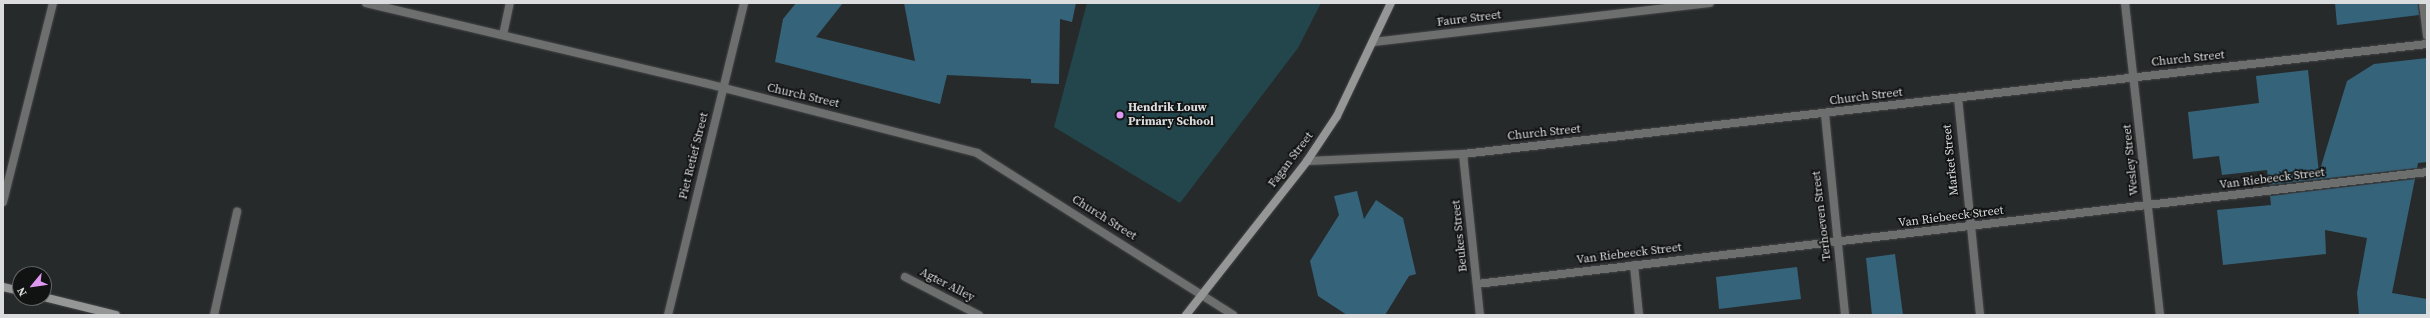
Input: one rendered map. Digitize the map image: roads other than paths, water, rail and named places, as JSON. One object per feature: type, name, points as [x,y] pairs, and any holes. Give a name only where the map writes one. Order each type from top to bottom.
[{"type":"street","points":[[3,202],[53,3]]},
{"type":"street","name":"Church Street","points":[[366,3],[723,88],[977,154],[1233,315]]},
{"type":"street","points":[[503,35],[510,3]]},
{"type":"street","name":"Piet Retief Street","points":[[668,315],[744,3]]},
{"type":"street","name":"Fagan Street","points":[[1186,315],[1307,161],[1337,116],[1391,3]]},
{"type":"street","name":"Faure Street","points":[[1373,42],[1710,3]]},
{"type":"street","name":"Wesley Street","points":[[2125,3],[2160,315]]},
{"type":"street","points":[[2423,3],[2427,36]]},
{"type":"street","name":"Church Street","points":[[1307,161],[1463,154],[1825,114],[2427,44]]},
{"type":"street","name":"Market Street","points":[[1958,98],[1980,315]]},
{"type":"street","name":"Terhoeven Street","points":[[1825,114],[1845,315]]},
{"type":"street","name":"Beukes Street","points":[[1463,154],[1480,315]]},
{"type":"street","name":"Van Riebeeck Street","points":[[1477,284],[1837,243],[2427,172]]},
{"type":"street","points":[[214,315],[237,212]]},
{"type":"street","points":[[1634,265],[1639,315]]},
{"type":"street","name":"Agter Alley","points":[[905,277],[979,315]]},
{"type":"street","points":[[52,299],[116,315]]},
{"type":"place","name":"Hendrik Louw Primary School","points":[[1120,115]]}]
